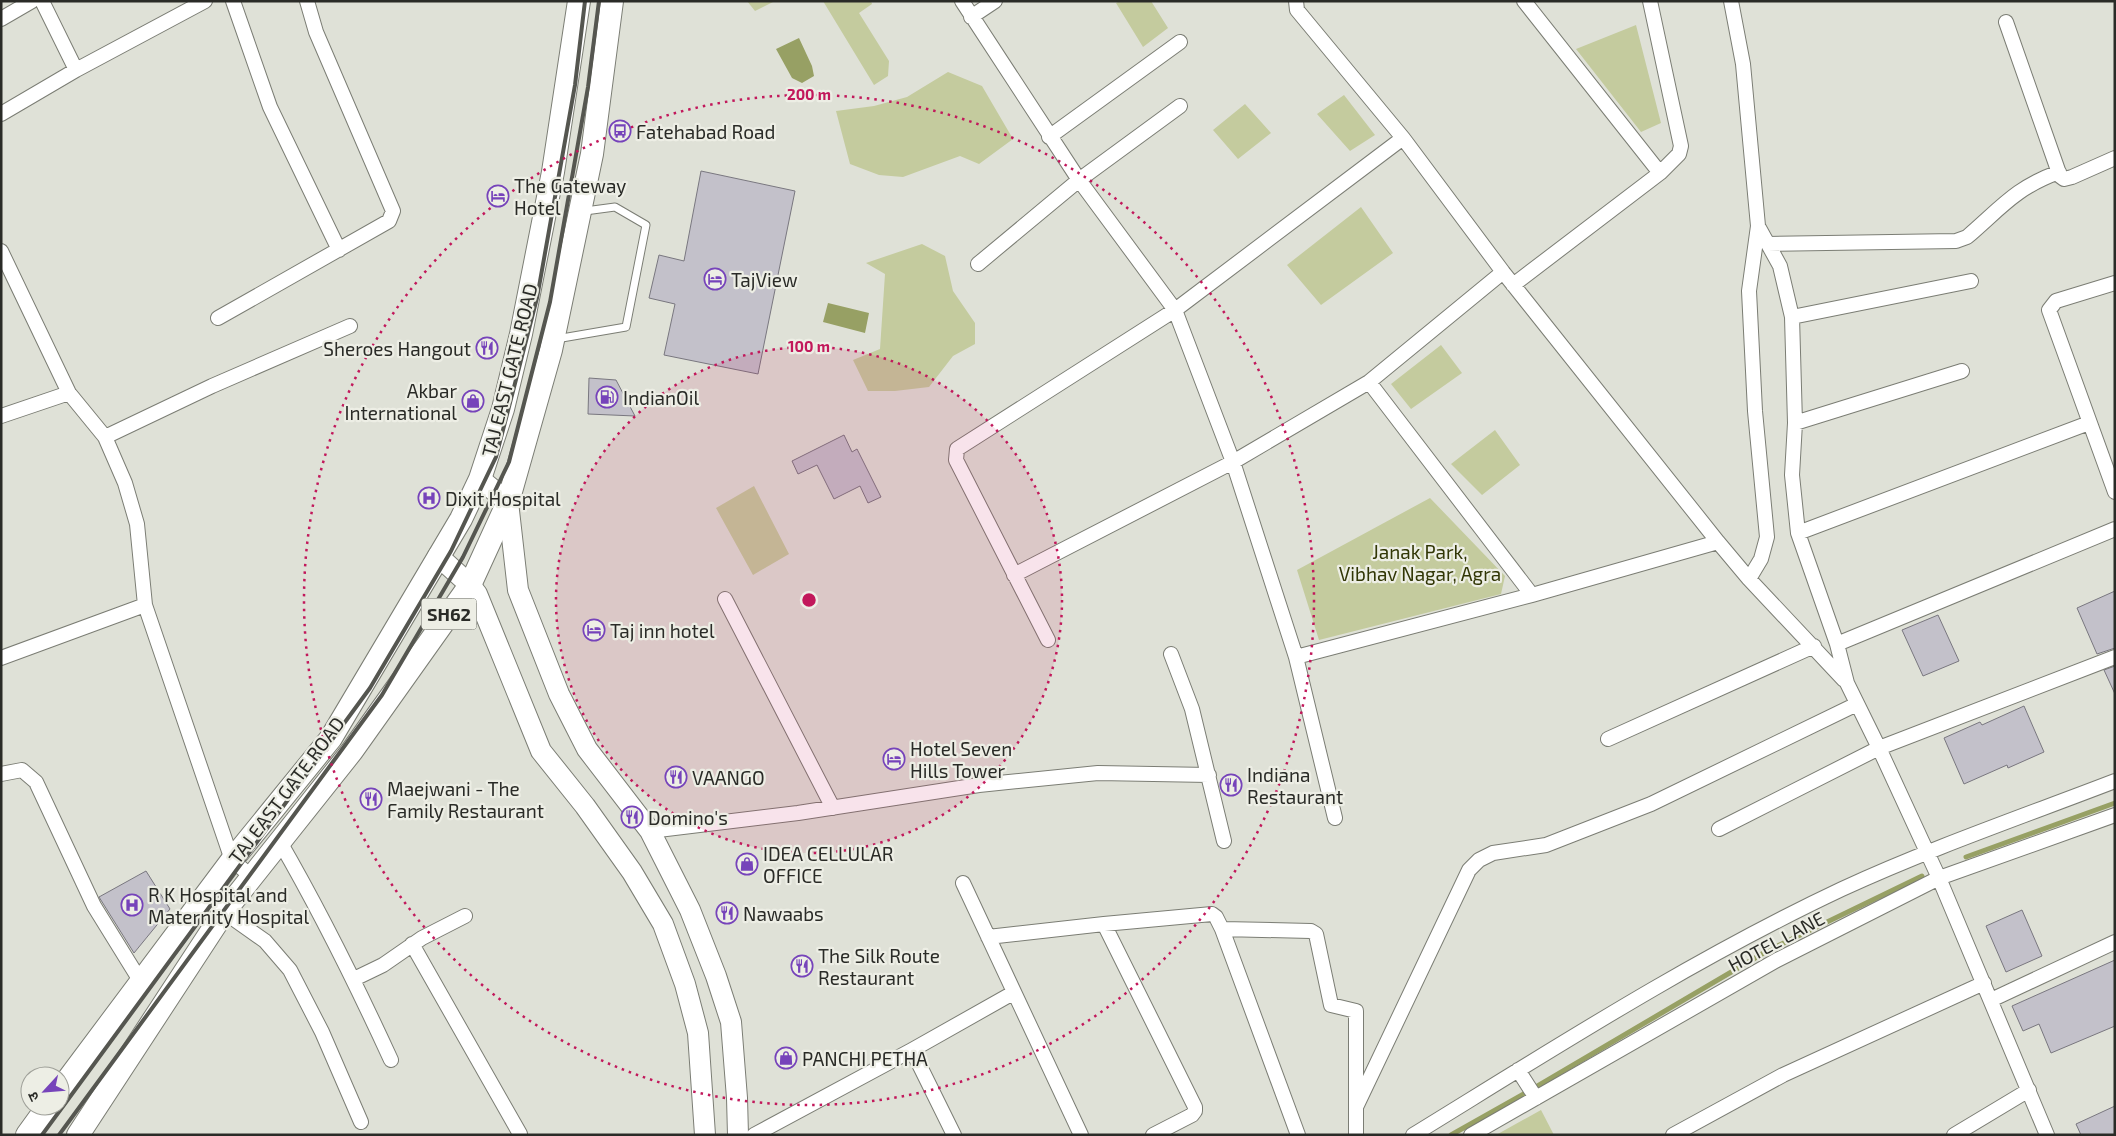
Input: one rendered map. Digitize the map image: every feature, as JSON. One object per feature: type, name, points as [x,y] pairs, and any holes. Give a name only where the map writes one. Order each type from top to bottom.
[{"type":"main road","name":"TAJ EAST GATE ROAD","points":[[70,1077],[232,860],[331,738],[461,519],[480,479],[503,409],[521,334],[553,172],[579,1]]},
{"type":"main road","name":"SH62","points":[[78,1135],[224,912],[352,751],[470,584],[508,502],[552,340],[592,154],[612,1]]},
{"type":"main road","points":[[480,479],[508,502],[518,590],[559,694],[587,749],[650,831],[690,910],[716,976],[730,1022],[737,1098],[738,1135]]},
{"type":"main road","points":[[438,556],[470,584],[477,594],[541,752],[585,806],[632,872],[663,924],[686,984],[698,1033],[705,1135]]},
{"type":"main road","points":[[27,1135],[41,1116]]},
{"type":"street","points":[[1,18],[32,1]]},
{"type":"street","points":[[42,1],[76,70]]},
{"type":"street","points":[[1,114],[76,70],[205,1]]},
{"type":"street","points":[[233,1],[270,107],[339,250]]},
{"type":"street","points":[[218,318],[389,220],[393,211],[316,32],[307,1]]},
{"type":"street","points":[[962,1],[1049,137],[1175,310],[1233,462],[1296,657],[1335,818]]},
{"type":"street","points":[[971,17],[995,1]]},
{"type":"street","points":[[1296,1],[1297,10],[1403,138],[1513,285],[1718,542],[1749,579],[1847,683]]},
{"type":"street","points":[[1524,1],[1660,173]]},
{"type":"street","points":[[1513,285],[1660,173],[1680,154],[1682,146],[1650,1]]},
{"type":"street","points":[[1731,1],[1743,64],[1758,226],[1749,291],[1755,411],[1767,537],[1762,559],[1749,579]]},
{"type":"street","points":[[2006,22],[2059,172],[2064,179],[2115,158]]},
{"type":"street","points":[[1049,137],[1180,42]]},
{"type":"street","points":[[978,264],[1079,180],[1180,106]]},
{"type":"street","points":[[1048,640],[956,460],[958,449],[1175,310],[1403,138]]},
{"type":"street","points":[[1768,244],[1956,241],[1968,237],[2023,188],[2037,180],[2059,172]]},
{"type":"street","points":[[1758,226],[1780,266],[1792,317],[1795,423],[1792,475],[1798,533],[1837,644],[1847,683],[1939,878],[2030,1090],[2047,1135]]},
{"type":"street","points":[[1,251],[69,393],[105,437],[125,483],[137,524],[145,605],[232,860],[252,877]]},
{"type":"street","points":[[1014,575],[1233,462],[1369,382],[1503,272]]},
{"type":"street","points":[[1792,317],[1971,280]]},
{"type":"street","points":[[2115,284],[2056,301],[2049,310],[2115,492]]},
{"type":"street","points":[[105,437],[212,386],[350,326]]},
{"type":"street","points":[[1795,423],[1962,371]]},
{"type":"street","points":[[1369,382],[1532,595]]},
{"type":"street","points":[[1,416],[69,393]]},
{"type":"street","points":[[1798,533],[2089,424]]},
{"type":"street","points":[[1837,644],[2115,529]]},
{"type":"street","points":[[1296,657],[1532,595],[1718,542]]},
{"type":"street","points":[[724,599],[834,808]]},
{"type":"street","points":[[1,658],[145,605]]},
{"type":"street","points":[[1608,739],[1814,646]]},
{"type":"street","points":[[1171,654],[1192,709],[1224,841]]},
{"type":"street","points":[[1719,829],[1879,748],[2115,657]]},
{"type":"street","points":[[1357,1105],[1469,870],[1479,860],[1503,850],[1546,845],[1651,804],[1857,704]]},
{"type":"street","points":[[1,774],[22,770],[36,782],[94,906],[141,982]]},
{"type":"street","points":[[650,831],[834,808],[979,785],[1098,773],[1209,775]]},
{"type":"street","name":"HOTEL LANE","points":[[1413,1135],[1518,1070],[1723,949],[1842,889],[1927,853],[2115,781]]},
{"type":"street","name":"HOTEL LANE","points":[[1471,1135],[1777,960],[1939,878],[2115,816]]},
{"type":"street","points":[[280,842],[317,906],[354,979],[391,1060]]},
{"type":"street","points":[[963,883],[1081,1135]]},
{"type":"street","points":[[224,912],[265,941],[290,970],[322,1032],[361,1122]]},
{"type":"street","points":[[988,937],[1208,914],[1216,917],[1298,1135]]},
{"type":"street","points":[[354,979],[383,965],[412,944],[466,916]]},
{"type":"street","points":[[1104,924],[1195,1107],[1192,1115],[1153,1135]]},
{"type":"street","points":[[1222,929],[1311,931],[1316,934],[1331,1005],[1356,1011],[1356,1135]]},
{"type":"street","points":[[1991,1000],[2115,942]]},
{"type":"street","points":[[412,944],[520,1134]]},
{"type":"street","points":[[1673,1135],[1782,1075],[1984,983]]},
{"type":"street","points":[[754,1135],[1013,993]]},
{"type":"street","points":[[912,1050],[954,1135]]},
{"type":"street","points":[[1518,1070],[1536,1098]]},
{"type":"street","points":[[1954,1135],[2030,1090]]},
{"type":"lane","points":[[552,340],[626,327],[646,225],[615,207],[579,212]]},
{"type":"green space","points":[[747,1],[775,1],[755,11]]},
{"type":"green space","points":[[823,1],[871,1],[872,4],[859,13],[889,61],[888,76],[874,85]]},
{"type":"green space","points":[[1120,1],[1151,1],[1168,28],[1143,47],[1116,3]]},
{"type":"green space","points":[[1636,25],[1661,123],[1641,132],[1576,49]]},
{"type":"green space","points":[[948,72],[982,86],[1013,139],[979,164],[960,156],[903,177],[879,175],[850,164],[836,111],[874,106],[907,97]]},
{"type":"green space","points":[[1344,95],[1375,135],[1350,151],[1317,114]]},
{"type":"green space","points":[[1245,104],[1271,133],[1238,159],[1213,130]]},
{"type":"green space","points":[[1361,207],[1393,253],[1321,305],[1287,265]]},
{"type":"green space","points":[[922,244],[945,256],[953,291],[975,323],[975,344],[953,356],[929,387],[895,391],[868,391],[853,360],[880,349],[885,274],[866,263]]},
{"type":"green space","points":[[1441,345],[1462,373],[1411,409],[1391,384]]},
{"type":"green space","points":[[1495,430],[1520,465],[1482,495],[1451,464]]},
{"type":"green space","points":[[754,486],[789,554],[753,575],[716,508]]},
{"type":"green space","name":"Janak Park, Vibhav Nagar, Agra","points":[[1430,498],[1505,576],[1501,594],[1319,640],[1297,570]]},
{"type":"green space","points":[[1541,1110],[1554,1135],[1496,1135]]},
{"type":"shaded area","points":[[799,38],[812,66],[814,76],[802,83],[792,78],[776,49]]},
{"type":"shaded area","points":[[828,303],[869,313],[865,333],[823,322]]},
{"type":"building","name":"TajView","points":[[701,171],[795,191],[758,374],[664,355],[675,304],[649,298],[659,255],[684,261]]},
{"type":"building","name":"IndianOil","points":[[589,378],[616,380],[635,416],[588,414]]},
{"type":"building","points":[[844,435],[852,452],[857,449],[881,497],[868,503],[860,486],[834,499],[817,465],[798,474],[792,461]]},
{"type":"building","points":[[2115,591],[2115,648],[2097,654],[2077,608]]},
{"type":"building","points":[[1938,615],[1959,661],[1923,676],[1902,630]]},
{"type":"building","points":[[2115,666],[2115,694],[2104,670]]},
{"type":"building","points":[[2024,706],[2044,752],[2008,768],[2007,765],[1964,784],[1944,738],[1980,722],[1982,725]]},
{"type":"building","points":[[146,871],[170,909],[134,953],[99,897]]},
{"type":"building","points":[[2022,910],[2042,956],[2006,972],[1986,926]]},
{"type":"building","points":[[2115,960],[2115,1026],[2051,1053],[2039,1024],[2023,1031],[2012,1006]]},
{"type":"building","points":[[2115,1106],[2115,1135],[2081,1135],[2076,1124]]},
{"type":"waterway","points":[[1966,857],[2115,803]]},
{"type":"waterway","points":[[1451,1135],[1767,951],[1922,876]]},
{"type":"railway","points":[[42,1135],[370,688],[451,551],[496,457],[537,298],[575,85],[585,1]]},
{"type":"railway","points":[[59,1135],[382,695],[463,557],[509,462],[550,302],[588,87],[599,1]]},
{"type":"place","name":"Fatehabad Road","points":[[620,131]]},
{"type":"place","name":"The Gateway Hotel","points":[[498,196]]},
{"type":"place","name":"TajView","points":[[715,279]]},
{"type":"place","name":"Sheroes Hangout","points":[[487,348]]},
{"type":"place","name":"IndianOil","points":[[607,397]]},
{"type":"place","name":"Akbar International","points":[[473,401]]},
{"type":"place","name":"Dixit Hospital","points":[[429,498]]},
{"type":"place","name":"Taj inn hotel","points":[[594,630]]},
{"type":"place","name":"Hotel Seven Hills Tower","points":[[894,759]]},
{"type":"place","name":"VAANGO","points":[[676,777]]},
{"type":"place","name":"Indiana Restaurant","points":[[1231,785]]},
{"type":"place","name":"Maejwani - The Family Restaurant","points":[[371,799]]},
{"type":"place","name":"Domino's","points":[[632,817]]},
{"type":"place","name":"IDEA CELLULAR OFFICE","points":[[747,864]]},
{"type":"place","name":"R K Hospital and Maternity Hospital","points":[[132,905]]},
{"type":"place","name":"Nawaabs","points":[[727,913]]},
{"type":"place","name":"The Silk Route Restaurant","points":[[802,966]]},
{"type":"place","name":"PANCHI PETHA","points":[[786,1058]]}]
